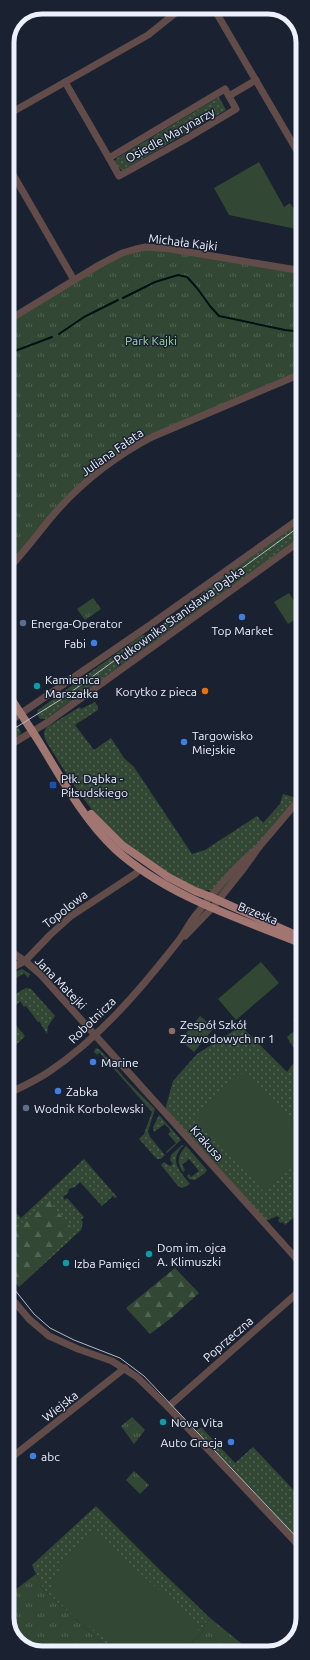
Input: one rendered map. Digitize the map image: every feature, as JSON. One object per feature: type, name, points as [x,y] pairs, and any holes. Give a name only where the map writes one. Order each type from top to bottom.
[{"type":"main road","points":[[14,703],[71,793]]},
{"type":"main road","name":"Brzeska","points":[[71,793],[107,840],[140,869],[166,886],[209,906],[296,941]]},
{"type":"main road","name":"Brzeska","points":[[71,793],[113,837],[132,853],[176,882],[215,898],[296,936]]},
{"type":"street","points":[[14,111],[148,35],[174,14]]},
{"type":"street","points":[[217,14],[296,149]]},
{"type":"street","name":"Osiedle Marynarzy","points":[[228,96],[256,80]]},
{"type":"street","name":"Osiedle Marynarzy","points":[[65,82],[119,176],[236,109],[225,90],[109,158]]},
{"type":"street","points":[[14,176],[74,280]]},
{"type":"street","name":"Michała Kajki","points":[[14,317],[122,253],[146,248],[170,249],[296,270]]},
{"type":"street","name":"Juliana Fałata","points":[[14,563],[29,547],[50,518],[67,500],[99,472],[136,446],[152,437],[296,376]]},
{"type":"street","name":"Pułkownika Stanisława Dąbka","points":[[14,718],[150,625],[296,521]]},
{"type":"street","name":"Pułkownika Stanisława Dąbka","points":[[14,743],[32,732],[296,545]]},
{"type":"street","name":"Robotnicza","points":[[14,1090],[49,1072],[70,1057],[94,1036],[118,1011],[177,943],[200,922],[215,898],[244,868],[258,847],[296,806]]},
{"type":"street","name":"Topolowa","points":[[14,966],[25,961],[71,916],[135,874],[140,869]]},
{"type":"street","name":"Jana Matejki","points":[[14,954],[40,974],[94,1036]]},
{"type":"street","name":"Krakusa","points":[[94,1036],[296,1258]]},
{"type":"street","name":"Poprzeczna","points":[[168,1407],[296,1294]]},
{"type":"street","points":[[14,1303],[27,1321],[55,1339],[112,1361],[137,1377],[168,1407],[296,1543]]},
{"type":"street","name":"Wiejska","points":[[14,1455],[125,1368]]},
{"type":"green space","points":[[219,97],[226,110],[123,170],[118,169],[114,162],[117,158]]},
{"type":"green space","points":[[259,162],[284,207],[290,203],[296,213],[296,229],[229,215],[214,188]]},
{"type":"green space","name":"Park Kajki","points":[[146,247],[296,270],[296,376],[152,437],[83,486],[14,562],[14,317],[99,265]]},
{"type":"green space","points":[[296,525],[296,540],[46,719],[40,719],[37,714],[38,710],[142,635],[147,635],[194,601],[210,586]]},
{"type":"green space","points":[[289,593],[296,604],[296,619],[288,624],[274,602]]},
{"type":"green space","points":[[93,598],[101,609],[85,620],[77,609]]},
{"type":"green space","points":[[95,702],[98,710],[75,725],[94,750],[111,738],[124,758],[134,767],[192,854],[205,850],[257,816],[263,823],[280,804],[283,794],[296,798],[296,804],[218,895],[209,890],[199,890],[194,888],[170,875],[139,854],[108,828],[87,803],[58,761],[45,739],[44,732],[47,727],[80,707],[81,709]]},
{"type":"green space","points":[[14,725],[17,725],[21,732],[19,736],[14,739]]},
{"type":"green space","points":[[261,962],[279,983],[236,1020],[218,999]]},
{"type":"green space","points":[[22,969],[30,974],[28,978],[24,973],[15,979],[17,983],[14,984],[14,973]]},
{"type":"green space","points":[[26,988],[31,989],[55,1016],[48,1026],[47,1034],[39,1021],[38,1022],[26,1006],[24,1007],[20,1001],[14,1008],[14,995]]},
{"type":"green space","points":[[200,1016],[214,1028],[194,1052],[180,1040]]},
{"type":"green space","points":[[296,1017],[296,1024],[293,1019]]},
{"type":"green space","points":[[14,1025],[25,1036],[14,1047],[15,1040]]},
{"type":"green space","points":[[241,1026],[287,1072],[292,1065],[296,1063],[296,1216],[285,1225],[283,1222],[280,1223],[278,1220],[280,1218],[277,1216],[266,1221],[165,1110],[173,1081],[197,1054]]},
{"type":"green space","points":[[296,1030],[296,1052],[287,1037]]},
{"type":"green space","points":[[96,1048],[100,1050],[130,1084],[155,1109],[148,1131],[150,1137],[165,1155],[161,1159],[157,1159],[139,1139],[144,1134],[152,1112],[100,1053],[97,1054],[98,1056],[94,1052]]},
{"type":"green space","points":[[245,1071],[296,1127],[296,1164],[264,1192],[195,1115]]},
{"type":"green space","points":[[159,1115],[181,1140],[167,1153],[166,1152],[176,1143],[168,1134],[171,1131],[165,1124],[154,1132],[153,1127]]},
{"type":"green space","points":[[182,1145],[184,1145],[179,1150],[177,1155],[177,1165],[190,1184],[182,1188],[178,1186],[161,1165],[164,1162],[170,1166],[173,1164],[170,1160],[171,1155]]},
{"type":"green space","points":[[186,1146],[207,1170],[195,1180],[189,1179],[187,1176],[189,1174],[191,1177],[199,1171],[189,1159],[182,1165],[185,1170],[183,1172],[179,1165],[181,1152]]},
{"type":"green space","points":[[84,1159],[117,1197],[115,1198],[113,1196],[102,1206],[80,1182],[75,1187],[69,1189],[68,1193],[63,1197],[65,1200],[67,1198],[84,1217],[81,1220],[83,1222],[81,1230],[19,1287],[14,1282],[14,1210],[21,1218]]},
{"type":"green space","points":[[47,1199],[75,1232],[19,1284],[14,1278],[14,1230]]},
{"type":"green space","points":[[175,1268],[199,1293],[170,1319],[150,1334],[126,1308]]},
{"type":"green space","points":[[132,1417],[145,1430],[134,1444],[121,1426]]},
{"type":"green space","points":[[201,1427],[235,1463],[253,1447],[296,1493],[296,1539],[195,1432]]},
{"type":"green space","points":[[134,1471],[149,1485],[140,1494],[126,1480]]},
{"type":"green space","points":[[96,1506],[210,1618],[205,1624],[202,1633],[188,1646],[105,1646],[43,1589],[32,1565]]},
{"type":"green space","points":[[93,1531],[199,1626],[198,1633],[184,1646],[113,1646],[52,1594],[52,1583],[61,1566]]},
{"type":"green space","points":[[36,1574],[43,1589],[105,1646],[40,1646],[31,1644],[20,1635],[15,1625],[14,1591]]},
{"type":"green space","points":[[210,1618],[245,1646],[188,1646],[202,1633],[205,1624]]},
{"type":"waterway","points":[[123,298],[155,282],[178,275],[187,277],[219,316],[296,331]]},
{"type":"waterway","points":[[59,334],[84,317],[118,300]]},
{"type":"waterway","points":[[14,351],[52,337]]},
{"type":"tram line","points":[[14,729],[60,700],[296,529]]},
{"type":"tram line","points":[[14,1289],[34,1314],[50,1328],[74,1340],[120,1358],[144,1376],[296,1537]]},
{"type":"place","name":"Top Market","points":[[242,617]]},
{"type":"place","name":"Energa-Operator","points":[[23,623]]},
{"type":"place","name":"Fabi","points":[[94,643]]},
{"type":"place","name":"Kamienica Marszałka","points":[[37,686]]},
{"type":"place","name":"Korytko z pieca","points":[[205,691]]},
{"type":"place","name":"Targowisko Miejskie","points":[[184,742]]},
{"type":"place","name":"Płk. Dąbka - Piłsudskiego","points":[[53,785]]},
{"type":"place","name":"Zespół Szkół Zawodowych nr 1","points":[[172,1031]]},
{"type":"place","name":"Marine","points":[[93,1062]]},
{"type":"place","name":"Żabka","points":[[58,1091]]},
{"type":"place","name":"Wodnik Korbolewski","points":[[26,1108]]},
{"type":"place","name":"Dom im. ojca A. Klimuszki","points":[[149,1254]]},
{"type":"place","name":"Izba Pamięci","points":[[66,1263]]},
{"type":"place","name":"Nova Vita","points":[[163,1422]]},
{"type":"place","name":"Auto Gracja","points":[[231,1442]]},
{"type":"place","name":"abc","points":[[33,1456]]}]
